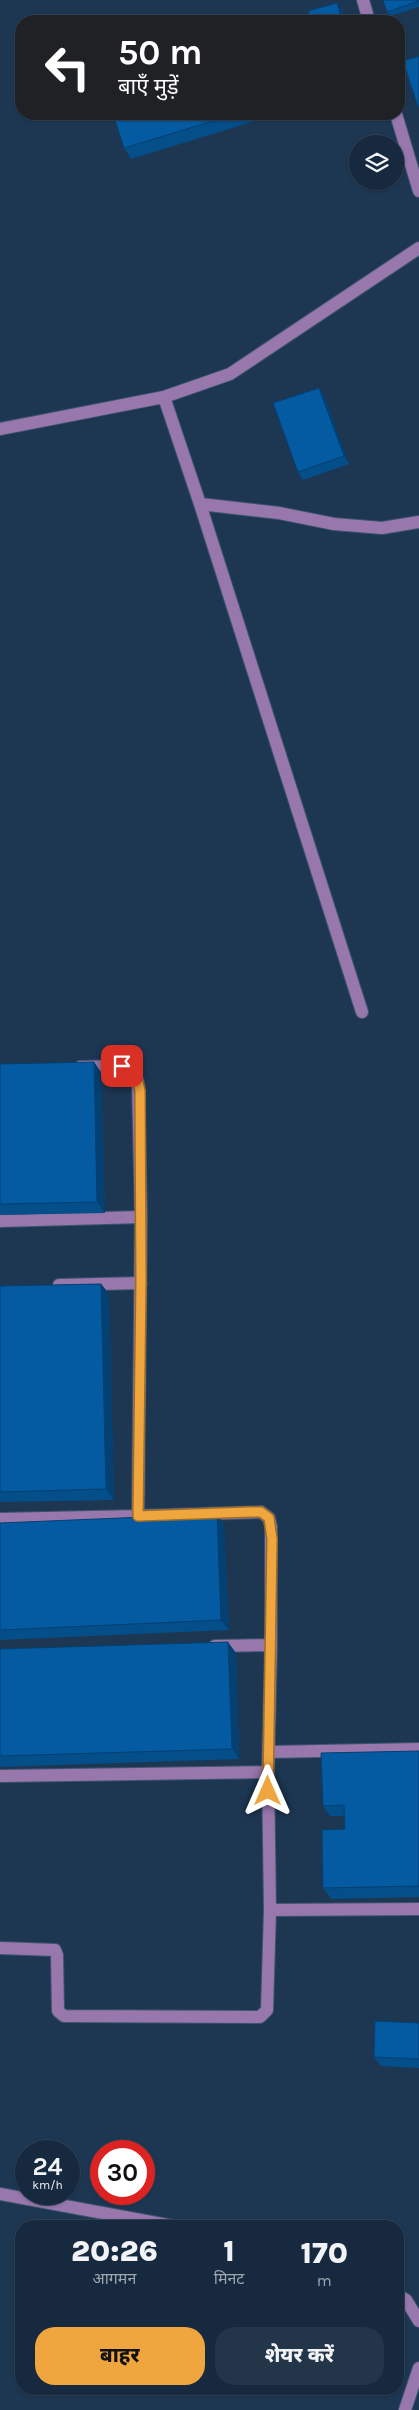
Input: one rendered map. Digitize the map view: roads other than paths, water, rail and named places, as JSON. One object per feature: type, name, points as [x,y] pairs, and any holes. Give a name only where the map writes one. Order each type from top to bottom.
[{"type":"street","points":[[363,0],[367,15]]},
{"type":"street","points":[[398,120],[419,191]]},
{"type":"street","points":[[0,429],[164,397],[230,374],[419,248]]},
{"type":"street","points":[[164,397],[362,1012]]},
{"type":"street","points":[[200,504],[279,513],[334,524],[382,528],[419,522]]},
{"type":"street","points":[[66,1067],[122,1066],[133,1071],[138,1082],[141,1217],[138,1516]]},
{"type":"street","points":[[0,1221],[141,1217]]},
{"type":"street","points":[[47,1285],[141,1282]]},
{"type":"street","points":[[0,1518],[249,1512],[261,1512],[269,1518],[272,1539],[268,1772],[270,1910],[267,2010],[260,2017],[64,2016],[58,2010],[57,1955],[55,1950],[0,1948]]},
{"type":"street","points":[[204,1646],[271,1645]]},
{"type":"street","points":[[269,1752],[419,1749]]},
{"type":"street","points":[[0,1776],[268,1772]]},
{"type":"street","points":[[270,1910],[419,1909]]},
{"type":"street","points":[[0,2194],[141,2220]]},
{"type":"street","points":[[404,2299],[419,2321]]},
{"type":"street","points":[[405,2410],[419,2368]]}]
